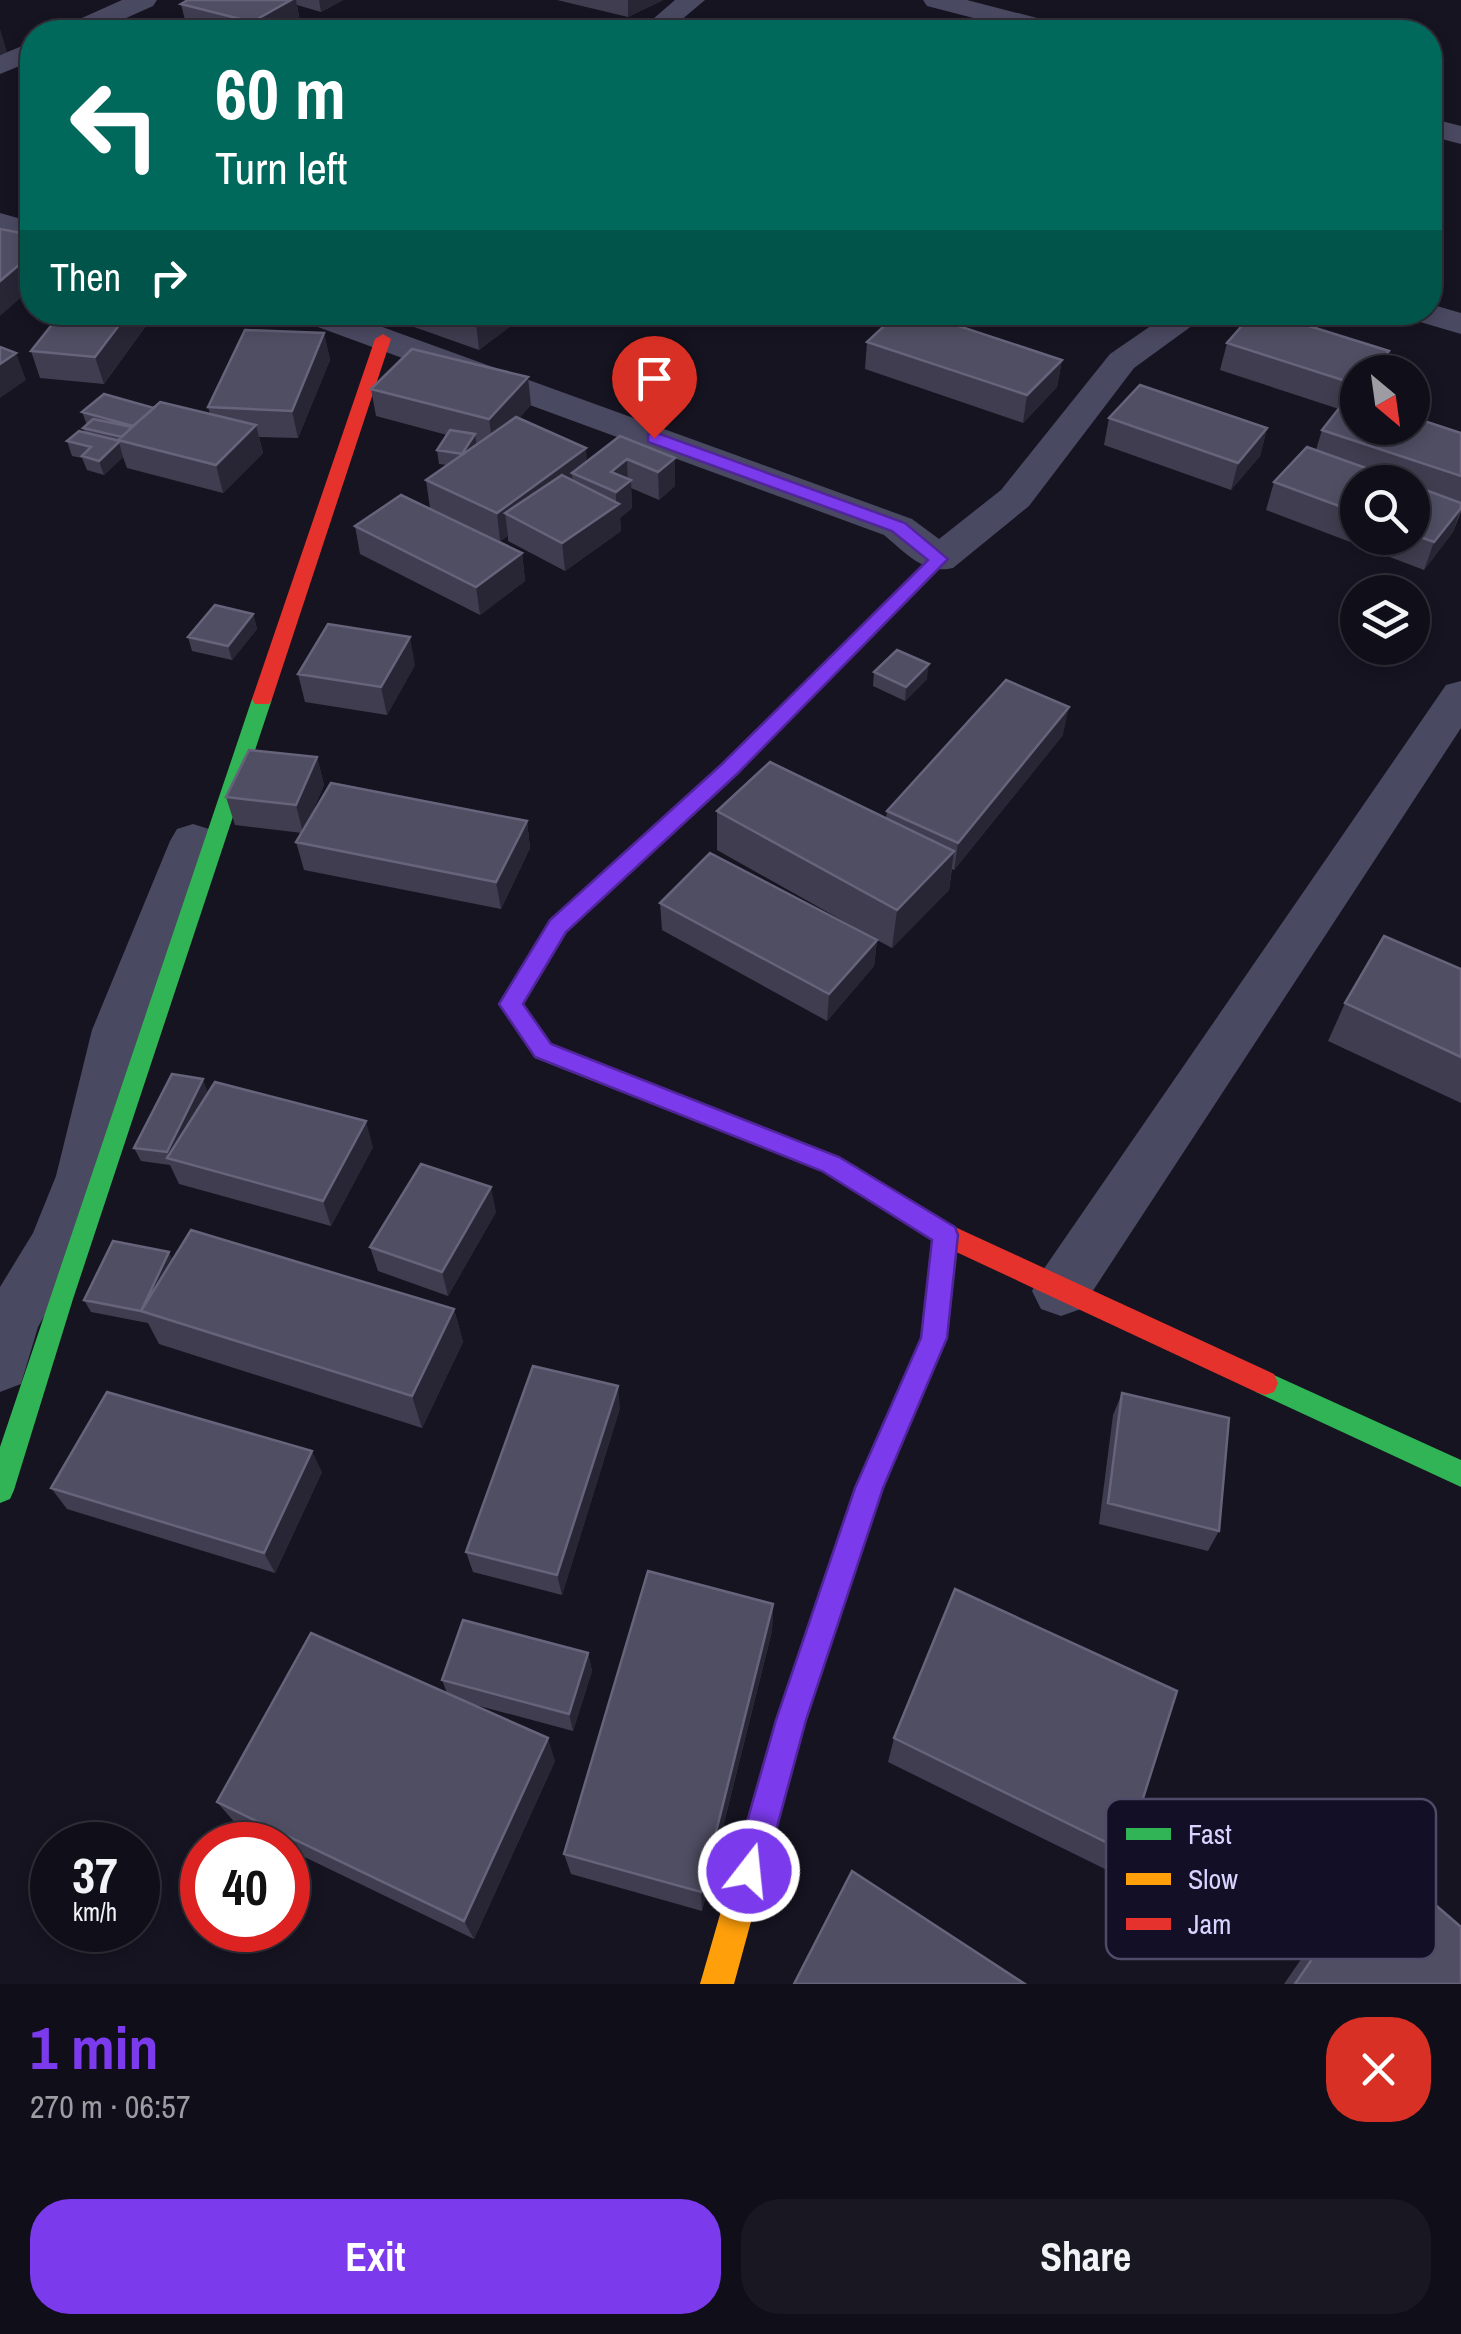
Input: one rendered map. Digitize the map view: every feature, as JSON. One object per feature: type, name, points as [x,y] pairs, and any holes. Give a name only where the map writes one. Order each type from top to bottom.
[{"type":"street","points":[[100,20],[144,0]]},
{"type":"street","points":[[667,20],[692,0]]},
{"type":"street","points":[[936,0],[1011,20]]},
{"type":"street","points":[[1031,20],[1057,0]]},
{"type":"street","points":[[345,325],[898,527],[938,559]]},
{"type":"street","points":[[1174,325],[1122,360],[1015,498],[938,559],[730,769],[558,926],[510,1004],[543,1050],[830,1164],[946,1235],[1461,1474]]},
{"type":"street","points":[[4,1336],[57,1244],[84,1176],[118,1030],[246,700],[279,642],[292,565],[309,514],[388,340]]},
{"type":"street","points":[[0,1490],[60,1299],[388,340]]},
{"type":"street","points":[[1061,1291],[1461,695]]},
{"type":"street","points":[[717,1984],[791,1720],[869,1488],[934,1338],[946,1235]]},
{"type":"building","points":[[188,0],[291,0],[256,20],[181,4]]},
{"type":"building","points":[[0,229],[20,233],[20,264],[0,281]]},
{"type":"building","points":[[52,325],[119,325],[95,357],[31,351]]},
{"type":"building","points":[[885,325],[956,325],[1062,360],[1027,395],[867,342]]},
{"type":"building","points":[[1243,325],[1306,325],[1389,351],[1386,355],[1340,355],[1340,379],[1227,343]]},
{"type":"building","points":[[245,330],[324,333],[292,411],[208,407]]},
{"type":"building","points":[[0,347],[16,353],[0,364]]},
{"type":"building","points":[[412,349],[528,377],[489,419],[371,389]]},
{"type":"building","points":[[1140,385],[1267,428],[1238,463],[1109,418]]},
{"type":"building","points":[[104,394],[154,408],[133,426],[82,412]]},
{"type":"building","points":[[160,402],[256,425],[216,465],[118,440]]},
{"type":"building","points":[[1340,407],[1340,436],[1322,430]]},
{"type":"building","points":[[516,417],[586,448],[497,513],[426,480]]},
{"type":"building","points":[[93,419],[132,427],[122,437],[83,428]]},
{"type":"building","points":[[1430,423],[1461,433],[1461,476],[1367,445],[1430,445]]},
{"type":"building","points":[[450,430],[475,434],[462,454],[437,450]]},
{"type":"building","points":[[79,431],[120,441],[99,461],[82,456],[91,447],[67,441]]},
{"type":"building","points":[[620,436],[675,458],[658,472],[627,459],[611,472],[631,480],[616,492],[572,473]]},
{"type":"building","points":[[1307,447],[1357,465],[1340,465],[1340,506],[1274,482]]},
{"type":"building","points":[[562,475],[619,504],[562,543],[505,513]]},
{"type":"building","points":[[1430,492],[1461,503],[1434,542],[1430,541]]},
{"type":"building","points":[[401,495],[522,553],[476,587],[355,526]]},
{"type":"building","points":[[215,605],[253,614],[228,646],[188,637]]},
{"type":"building","points":[[328,624],[410,637],[381,687],[298,674]]},
{"type":"building","points":[[897,650],[929,664],[906,687],[874,672]]},
{"type":"building","points":[[1006,680],[1069,707],[958,843],[887,811]]},
{"type":"building","points":[[249,750],[317,757],[296,805],[226,797]]},
{"type":"building","points":[[770,762],[954,851],[897,910],[717,811]]},
{"type":"building","points":[[331,783],[527,821],[496,882],[296,842]]},
{"type":"building","points":[[710,853],[877,940],[829,994],[660,903]]},
{"type":"building","points":[[1384,936],[1461,969],[1461,1057],[1345,1003]]},
{"type":"building","points":[[172,1074],[203,1079],[167,1152],[134,1148]]},
{"type":"building","points":[[215,1082],[366,1121],[323,1201],[167,1158]]},
{"type":"building","points":[[421,1164],[491,1187],[442,1272],[370,1247]]},
{"type":"building","points":[[191,1230],[454,1309],[412,1396],[141,1311]]},
{"type":"building","points":[[113,1241],[169,1252],[141,1311],[84,1300]]},
{"type":"building","points":[[533,1366],[618,1386],[557,1575],[466,1552]]},
{"type":"building","points":[[107,1392],[312,1451],[264,1553],[51,1488]]},
{"type":"building","points":[[1122,1393],[1229,1418],[1219,1531],[1108,1503]]},
{"type":"building","points":[[648,1571],[773,1604],[701,1892],[564,1854]]},
{"type":"building","points":[[955,1589],[1177,1691],[1143,1799],[1106,1799],[1106,1842],[894,1738]]},
{"type":"building","points":[[463,1620],[588,1653],[569,1714],[442,1680]]},
{"type":"building","points":[[311,1633],[548,1738],[464,1921],[310,1847],[310,1822],[259,1822],[217,1802]]},
{"type":"building","points":[[852,1871],[1025,1984],[794,1984]]},
{"type":"building","points":[[1436,1905],[1461,1927],[1461,1984],[1295,1984],[1312,1959],[1436,1959]]},
{"type":"traffic: fast","points":[[850,1175],[831,1164],[543,1051],[510,1005],[558,926],[730,769],[939,559]]},
{"type":"traffic: fast","points":[[0,1490],[60,1299],[262,699]]},
{"type":"traffic: fast","points":[[842,1567],[869,1488],[934,1339],[946,1235]]},
{"type":"traffic: fast","points":[[1265,1383],[1461,1474]]},
{"type":"traffic: slow","points":[[717,1984],[791,1720],[842,1567]]},
{"type":"traffic: jam","points":[[262,699],[383,339]]},
{"type":"traffic: jam","points":[[850,1175],[946,1235],[1265,1383]]},
{"type":"route","points":[[654,438],[898,527],[938,559],[730,769],[558,926],[510,1004],[543,1050],[830,1164],[946,1235],[934,1338],[869,1488],[791,1720],[749,1871]]}]
